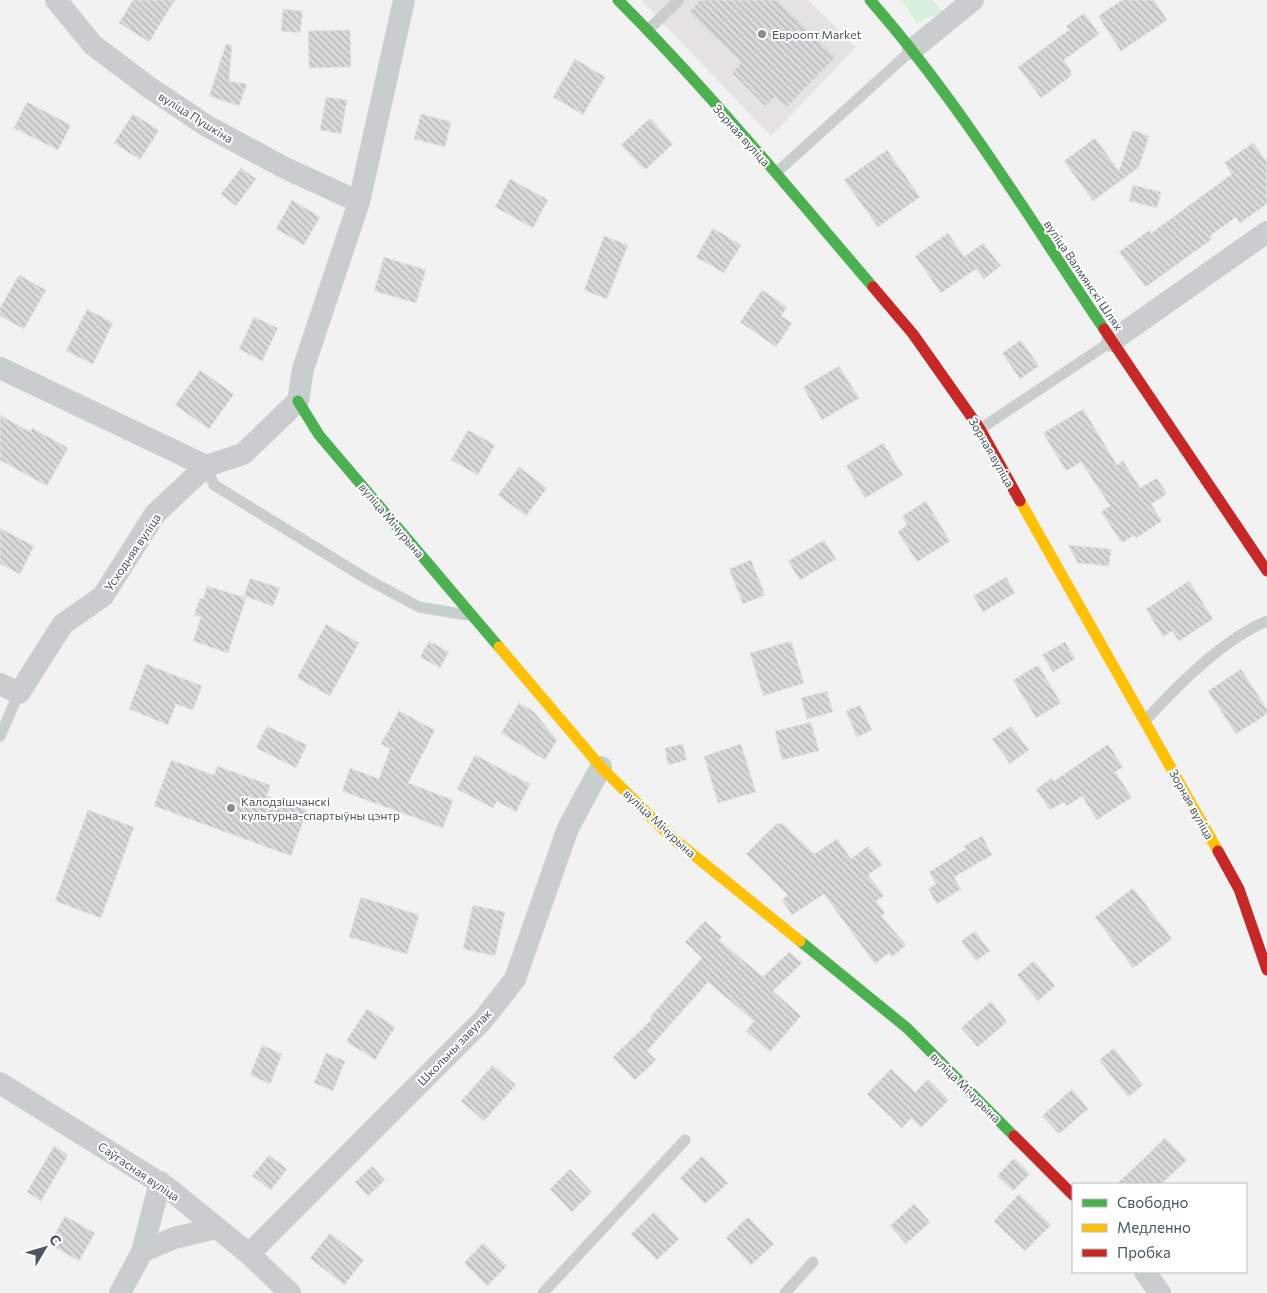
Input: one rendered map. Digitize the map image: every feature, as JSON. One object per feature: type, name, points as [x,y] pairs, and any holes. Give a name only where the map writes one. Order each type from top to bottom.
[{"type":"street","name":"вуліца Пушкіна","points":[[56,0],[93,45],[150,88],[207,126],[283,167],[360,202]]},
{"type":"street","points":[[0,368],[206,466],[243,454],[298,401],[303,369],[360,202],[404,0]]},
{"type":"street","name":"Зорная вуліца","points":[[618,0],[648,30],[776,173],[913,334],[980,430],[1239,889],[1267,970]]},
{"type":"street","name":"вуліца Валмянскі Шлях","points":[[870,0],[913,49],[1267,571]]},
{"type":"street","points":[[913,49],[972,0]]},
{"type":"street","points":[[1112,341],[1267,232]]},
{"type":"street","name":"вуліца Мічурына","points":[[298,401],[319,435],[601,767],[669,835],[907,1028],[1072,1194]]},
{"type":"street","name":"Усходняя вуліца","points":[[9,688],[63,624],[103,596],[155,514],[206,466]]},
{"type":"street","name":"Школьны завулак","points":[[249,1254],[482,1021],[515,979],[568,828],[601,767]]},
{"type":"street","name":"Саўгасная вуліца","points":[[0,1083],[160,1182],[249,1254],[290,1293]]},
{"type":"street","points":[[120,1293],[142,1252],[160,1182]]},
{"type":"street","points":[[142,1252],[174,1238],[217,1228]]},
{"type":"street","points":[[1146,1273],[1160,1293]]},
{"type":"lane","points":[[648,30],[679,0]]},
{"type":"lane","points":[[776,173],[913,49]]},
{"type":"lane","points":[[980,430],[1112,341]]},
{"type":"lane","points":[[206,466],[214,485],[367,579],[419,607],[471,616]]},
{"type":"lane","points":[[1145,721],[1173,691],[1206,662],[1255,626],[1267,621]]},
{"type":"lane","points":[[0,736],[9,688]]},
{"type":"lane","points":[[543,1293],[685,1140]]},
{"type":"lane","points":[[785,1293],[813,1262]]},
{"type":"shaded area","points":[[641,0],[808,0],[856,47],[771,136]]},
{"type":"green space","points":[[901,0],[932,0],[943,12],[917,23]]},
{"type":"building","points":[[133,0],[175,0],[149,42],[119,23]]},
{"type":"building","name":"Евроопт Market","points":[[700,0],[778,0],[836,57],[786,108],[775,97],[765,106],[732,73],[741,63],[689,12]]},
{"type":"building","points":[[1122,0],[1154,0],[1167,20],[1121,51],[1098,16]]},
{"type":"building","points":[[283,9],[303,11],[300,33],[281,31]]},
{"type":"building","points":[[1084,13],[1099,34],[1064,60],[1071,70],[1071,76],[1041,98],[1018,67],[1069,30],[1066,26]]},
{"type":"building","points":[[350,30],[351,67],[309,68],[308,31]]},
{"type":"building","points":[[226,44],[232,45],[229,81],[247,84],[239,106],[209,96]]},
{"type":"building","points":[[575,59],[605,77],[583,115],[553,97]]},
{"type":"building","points":[[326,97],[347,100],[341,134],[320,130]]},
{"type":"building","points":[[27,102],[71,125],[58,150],[14,128]]},
{"type":"building","points":[[133,114],[159,130],[140,160],[114,143]]},
{"type":"building","points":[[421,114],[451,122],[445,147],[414,139]]},
{"type":"building","points":[[650,118],[673,144],[645,170],[621,145]]},
{"type":"building","points":[[1133,130],[1149,136],[1139,167],[1093,201],[1064,161],[1095,138],[1119,171]]},
{"type":"building","points":[[1253,143],[1267,162],[1267,204],[1240,223],[1236,217],[1210,236],[1212,239],[1146,287],[1119,252],[1151,229],[1150,234],[1232,174],[1224,163]]},
{"type":"building","points":[[887,150],[920,197],[878,227],[844,180]]},
{"type":"building","points":[[241,168],[256,179],[236,206],[221,194]]},
{"type":"building","points":[[510,179],[548,200],[533,228],[495,207]]},
{"type":"building","points":[[1133,185],[1161,192],[1157,208],[1129,201]]},
{"type":"building","points":[[292,200],[320,217],[304,245],[276,229]]},
{"type":"building","points":[[713,228],[741,245],[724,273],[696,257]]},
{"type":"building","points":[[948,233],[964,257],[983,243],[1001,266],[984,279],[976,269],[941,293],[915,256]]},
{"type":"building","points":[[604,236],[628,245],[607,299],[584,290]]},
{"type":"building","points":[[384,257],[426,270],[416,303],[374,291]]},
{"type":"building","points":[[19,275],[46,290],[24,329],[0,316],[0,308]]},
{"type":"building","points":[[762,290],[787,307],[781,316],[792,323],[776,347],[740,322]]},
{"type":"building","points":[[87,309],[113,323],[93,364],[66,351]]},
{"type":"building","points":[[254,317],[278,328],[262,361],[239,349]]},
{"type":"building","points":[[1021,340],[1039,366],[1020,379],[1002,353]]},
{"type":"building","points":[[839,366],[859,398],[822,420],[803,387]]},
{"type":"building","points":[[200,370],[234,394],[209,429],[175,405]]},
{"type":"building","points":[[1083,409],[1117,465],[1123,461],[1140,488],[1157,478],[1167,494],[1151,504],[1162,521],[1136,538],[1134,535],[1122,543],[1101,512],[1110,506],[1081,462],[1066,471],[1043,433]]},
{"type":"building","points":[[0,415],[30,432],[32,428],[68,448],[47,486],[0,460]]},
{"type":"building","points":[[468,430],[495,445],[478,475],[451,460]]},
{"type":"building","points":[[883,443],[903,475],[865,498],[846,466]]},
{"type":"building","points":[[519,467],[547,488],[526,516],[498,495]]},
{"type":"building","points":[[926,501],[950,541],[917,562],[898,532],[907,525],[902,516]]},
{"type":"building","points":[[0,528],[34,546],[20,574],[0,564]]},
{"type":"building","points":[[824,540],[836,559],[800,580],[788,561]]},
{"type":"building","points":[[1068,545],[1111,549],[1109,566],[1078,563]]},
{"type":"building","points":[[751,560],[765,595],[743,604],[729,569]]},
{"type":"building","points":[[1006,577],[1015,593],[983,612],[973,596]]},
{"type":"building","points":[[250,578],[280,588],[273,606],[244,596]]},
{"type":"building","points":[[1189,581],[1213,619],[1179,641],[1172,631],[1163,637],[1146,609]]},
{"type":"building","points":[[207,586],[246,598],[228,653],[193,641],[201,617],[194,615],[200,598],[203,599]]},
{"type":"building","points":[[326,624],[359,643],[330,696],[297,678]]},
{"type":"building","points":[[429,641],[449,652],[440,668],[420,657]]},
{"type":"building","points":[[791,641],[804,683],[763,696],[750,653]]},
{"type":"building","points":[[1065,642],[1075,659],[1053,672],[1042,655]]},
{"type":"building","points":[[146,664],[202,686],[193,710],[176,704],[168,725],[129,709]]},
{"type":"building","points":[[1038,665],[1061,703],[1036,718],[1013,680]]},
{"type":"building","points":[[1241,669],[1267,709],[1267,714],[1236,734],[1208,691]]},
{"type":"building","points":[[827,691],[833,712],[807,719],[801,698]]},
{"type":"building","points":[[519,703],[533,711],[557,740],[545,760],[501,733]]},
{"type":"building","points":[[860,705],[872,730],[857,737],[846,711]]},
{"type":"building","points":[[399,711],[435,730],[408,783],[453,800],[443,828],[342,791],[350,768],[379,779],[390,749],[381,744]]},
{"type":"building","points":[[811,722],[819,751],[782,760],[775,731]]},
{"type":"building","points":[[267,726],[307,745],[296,768],[256,748]]},
{"type":"building","points":[[1011,726],[1029,750],[1010,764],[992,739]]},
{"type":"building","points":[[683,744],[687,760],[668,765],[665,748]]},
{"type":"building","points":[[741,744],[756,792],[718,803],[704,756]]},
{"type":"building","points":[[1108,744],[1123,767],[1115,772],[1132,797],[1097,820],[1082,796],[1067,806],[1064,802],[1050,810],[1036,789],[1052,778],[1054,781]]},
{"type":"building","points":[[475,755],[530,784],[516,812],[497,801],[493,808],[457,789]]},
{"type":"building","name":"Калодзішчанскі культурна-спартыўны цэнтр","points":[[171,760],[214,775],[217,766],[270,785],[267,796],[307,810],[291,856],[154,806]]},
{"type":"building","points":[[88,810],[134,827],[101,918],[55,901]]},
{"type":"building","points":[[776,824],[783,824],[814,854],[837,839],[851,859],[868,846],[882,865],[868,875],[884,896],[876,901],[885,913],[881,916],[906,945],[892,957],[889,953],[875,964],[824,894],[792,915],[782,900],[788,895],[746,854]]},
{"type":"building","points":[[982,836],[992,855],[954,877],[961,889],[937,904],[928,889],[936,884],[929,872],[966,849],[964,846]]},
{"type":"building","points":[[1133,888],[1172,939],[1133,968],[1095,917]]},
{"type":"building","points":[[361,897],[419,915],[407,954],[349,937]]},
{"type":"building","points":[[473,905],[505,912],[495,956],[463,949]]},
{"type":"building","points":[[705,921],[722,937],[719,940],[763,977],[789,952],[802,963],[773,991],[801,1016],[770,1052],[746,1031],[754,1021],[708,982],[647,1051],[656,1060],[635,1080],[613,1057],[652,1019],[650,1017],[702,958],[685,942]]},
{"type":"building","points":[[975,931],[990,951],[976,961],[961,941]]},
{"type":"building","points":[[1034,961],[1055,986],[1038,1001],[1017,975]]},
{"type":"building","points":[[991,1001],[1007,1022],[978,1047],[961,1028]]},
{"type":"building","points":[[367,1009],[395,1027],[375,1060],[346,1041]]},
{"type":"building","points":[[262,1045],[282,1054],[270,1084],[250,1075]]},
{"type":"building","points":[[1114,1048],[1143,1085],[1128,1097],[1099,1060]]},
{"type":"building","points":[[326,1053],[345,1061],[333,1091],[314,1083]]},
{"type":"building","points":[[493,1065],[516,1085],[484,1121],[461,1101]]},
{"type":"building","points":[[891,1069],[915,1092],[928,1079],[949,1100],[921,1128],[911,1118],[902,1128],[867,1094]]},
{"type":"building","points":[[1072,1089],[1088,1109],[1059,1134],[1042,1116]]},
{"type":"building","points":[[1165,1138],[1187,1160],[1162,1183],[1118,1183]]},
{"type":"building","points":[[54,1146],[68,1155],[41,1201],[27,1192]]},
{"type":"building","points":[[269,1155],[287,1169],[271,1190],[252,1176]]},
{"type":"building","points":[[702,1156],[728,1183],[705,1204],[680,1178]]},
{"type":"building","points":[[1014,1158],[1030,1174],[1013,1191],[997,1176]]},
{"type":"building","points":[[372,1166],[385,1180],[368,1196],[355,1182]]},
{"type":"building","points":[[570,1169],[592,1192],[572,1212],[550,1189]]},
{"type":"building","points":[[1019,1194],[1051,1225],[1025,1251],[994,1221]]},
{"type":"building","points":[[914,1204],[930,1222],[906,1244],[890,1226]]},
{"type":"building","points":[[654,1212],[679,1239],[657,1260],[631,1234]]},
{"type":"building","points":[[65,1216],[95,1233],[79,1261],[49,1244]]},
{"type":"building","points":[[748,1217],[774,1244],[751,1265],[726,1238]]},
{"type":"building","points":[[330,1233],[364,1260],[344,1285],[310,1258]]},
{"type":"building","points":[[483,1243],[507,1266],[487,1286],[464,1263]]},
{"type":"traffic: fast","points":[[618,0],[684,69],[780,177],[873,287]]},
{"type":"traffic: fast","points":[[870,0],[934,78],[1104,329]]},
{"type":"traffic: fast","points":[[298,401],[319,435],[499,647]]},
{"type":"traffic: fast","points":[[800,941],[907,1028],[1014,1136]]},
{"type":"traffic: slow","points":[[1020,501],[1218,851]]},
{"type":"traffic: slow","points":[[499,647],[601,767],[669,835],[800,941]]},
{"type":"traffic: jam","points":[[873,287],[913,334],[980,429],[1020,501]]},
{"type":"traffic: jam","points":[[1104,329],[1267,571]]},
{"type":"traffic: jam","points":[[1218,851],[1239,889],[1267,970]]},
{"type":"traffic: jam","points":[[1014,1136],[1072,1194]]},
{"type":"place","name":"Евроопт Market","points":[[762,34]]},
{"type":"place","name":"Калодзішчанскі культурна-спартыўны цэнтр","points":[[231,808]]}]
